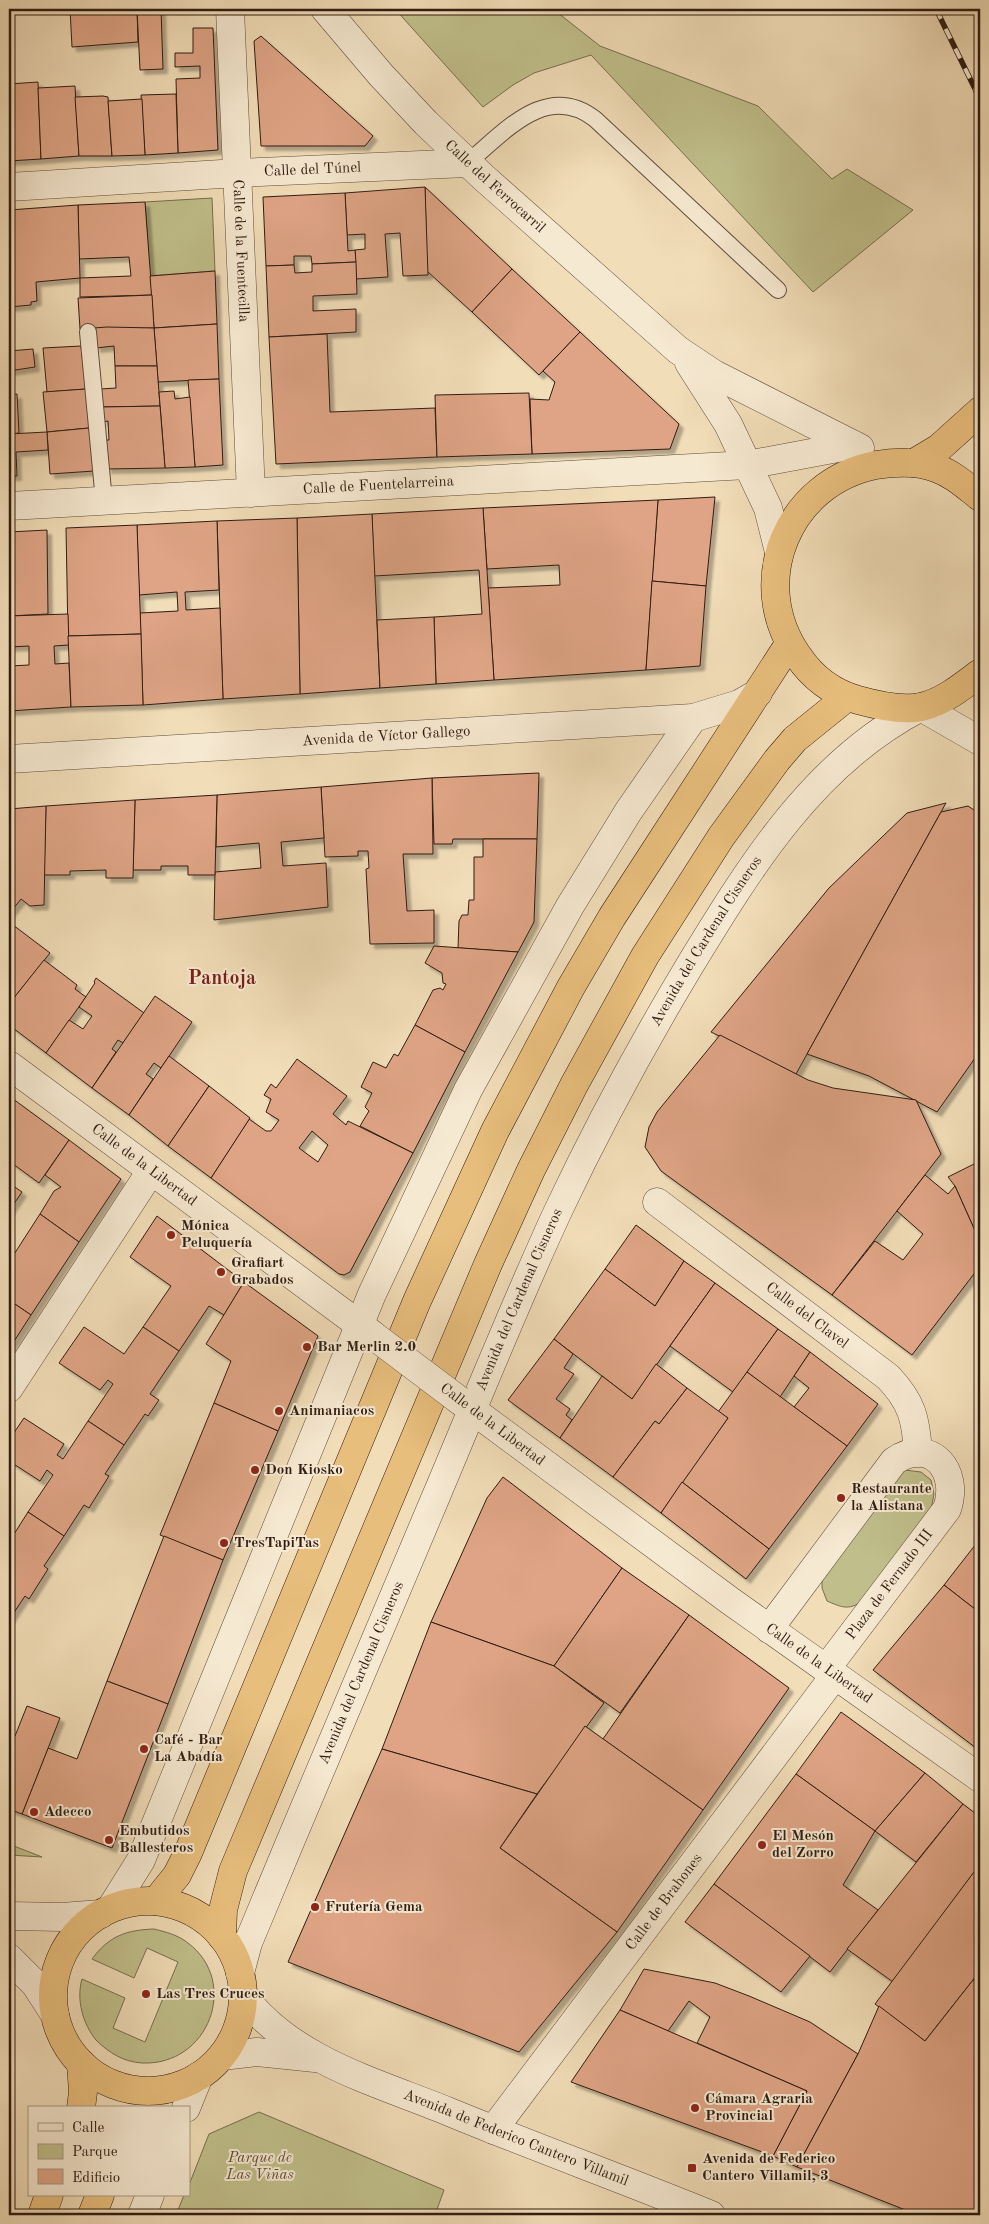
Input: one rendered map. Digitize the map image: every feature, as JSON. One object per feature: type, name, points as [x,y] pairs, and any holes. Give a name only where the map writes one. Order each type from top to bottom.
[{"type":"highway","points":[[980,411],[939,448],[904,463],[858,469],[825,485],[799,511],[779,552],[774,577],[777,612],[789,644],[804,666],[824,684],[847,696],[881,706],[921,707],[952,694],[980,673]]},
{"type":"highway","points":[[904,463],[935,468],[953,476],[980,497]]},
{"type":"highway","points":[[156,1901],[177,1875],[188,1853],[417,1301],[495,1131],[567,994],[602,934],[668,828],[789,644]]},
{"type":"highway","points":[[222,1936],[223,1910],[233,1871],[469,1308],[551,1128],[640,964],[721,837],[777,760],[795,739],[847,696]]},
{"type":"highway","name":"Avenida del Cardenal Cisneros","points":[[156,1901],[178,1906],[199,1915],[222,1936],[232,1951],[242,1984],[238,2028],[222,2056],[199,2076],[152,2099],[139,2091],[118,2087],[99,2078],[81,2063],[62,2038],[55,2015],[53,1991],[61,1959],[81,1929],[106,1911],[133,1902],[156,1901]]},
{"type":"highway","points":[[81,2063],[83,2092],[81,2106]]},
{"type":"highway","points":[[42,2215],[50,2196]]},
{"type":"highway","points":[[92,2215],[100,2196]]},
{"type":"street","name":"Calle de la Fuentecilla","points":[[230,9],[251,493]]},
{"type":"street","name":"Calle del Ferrocarril","points":[[324,9],[403,100],[467,163],[678,350],[714,374],[854,445],[904,463]]},
{"type":"street","name":"Calle del Túnel","points":[[9,187],[238,173],[467,163]]},
{"type":"street","name":"Calle del Ferrocarril","points":[[678,350],[718,406],[768,508],[779,552]]},
{"type":"street","points":[[747,465],[854,445]]},
{"type":"street","name":"Calle de Fuentelarreina","points":[[9,506],[747,465]]},
{"type":"street","name":"Avenida de Víctor Gallego","points":[[9,760],[693,718],[739,704],[758,693]]},
{"type":"street","points":[[921,707],[980,741]]},
{"type":"street","name":"Avenida del Cardenal Cisneros","points":[[242,1984],[252,1935],[466,1405],[518,1301],[594,1136],[653,1028],[724,910],[779,829],[810,792],[859,746],[894,721],[921,707]]},
{"type":"street","name":"Avenida del Cardenal Cisneros","points":[[106,1911],[141,1860],[367,1331],[446,1135],[491,1045],[543,952],[598,860],[693,718]]},
{"type":"street","name":"Calle de la Libertad","points":[[9,1065],[769,1629],[980,1778]]},
{"type":"street","points":[[9,1388],[151,1172]]},
{"type":"street","name":"Calle del Clavel","points":[[657,1202],[888,1376],[912,1410],[916,1424],[918,1453]]},
{"type":"street","points":[[769,1629],[888,1467],[901,1456],[918,1453]]},
{"type":"street","name":"Plaza de Fernado III","points":[[831,1672],[947,1509],[952,1491],[951,1480],[946,1470],[940,1462],[932,1457],[918,1453]]},
{"type":"street","name":"Calle de Brahones","points":[[493,2130],[831,1672]]},
{"type":"street","points":[[9,1916],[62,1917],[106,1911]]},
{"type":"street","points":[[9,1958],[35,1984],[55,2015]]},
{"type":"street","name":"Avenida de Federico Cantero Villamil","points":[[242,1984],[271,2024],[303,2049],[323,2060],[683,2210],[710,2215]]},
{"type":"street","name":"Avenida de Federico Cantero Villamil","points":[[222,2056],[257,2052],[303,2056],[323,2060]]},
{"type":"street","name":"Avenida del Cardenal Cisneros","points":[[187,2106],[199,2076]]},
{"type":"street","points":[[142,2215],[150,2196]]},
{"type":"lane","points":[[467,163],[524,118],[540,108],[564,105],[579,108],[595,119],[778,290]]},
{"type":"lane","points":[[88,332],[104,501]]},
{"type":"green space","points":[[395,9],[553,9],[600,46],[758,106],[832,179],[847,169],[913,210],[813,292],[591,55],[534,73],[513,85],[483,107]]},
{"type":"green space","points":[[212,198],[215,271],[150,276],[145,202]]},
{"type":"green space","points":[[905,1470],[921,1472],[931,1480],[934,1494],[931,1510],[862,1601],[853,1606],[845,1607],[827,1601],[822,1588],[822,1573],[892,1480]]},
{"type":"green space","points":[[9,1844],[42,1857],[9,1855]]},
{"type":"green space","points":[[154,1929],[172,1934],[184,1940],[204,1959],[212,1979],[214,1999],[210,2019],[200,2037],[185,2051],[165,2060],[142,2063],[129,2061],[117,2056],[106,2049],[91,2034],[84,2019],[80,2003],[80,1987],[82,1979],[125,1998],[113,2028],[145,2042],[178,1962],[147,1948],[134,1978],[92,1959],[105,1945],[119,1936],[135,1931]]},
{"type":"green space","name":"Parque de Las Viñas","points":[[259,2112],[444,2190],[435,2215],[176,2215],[184,2196],[190,2196],[190,2182],[209,2134]]},
{"type":"building","points":[[70,9],[137,9],[138,42],[72,47]]},
{"type":"building","points":[[137,9],[161,9],[163,69],[140,70]]},
{"type":"building","points":[[193,28],[213,28],[218,150],[178,153],[176,79],[200,78],[200,66],[175,67],[175,53],[193,53]]},
{"type":"building","points":[[261,36],[373,136],[365,146],[261,146],[254,41]]},
{"type":"building","points":[[38,82],[41,159],[9,161],[9,84]]},
{"type":"building","points":[[75,86],[79,156],[41,159],[38,88]]},
{"type":"building","points":[[176,94],[178,153],[145,155],[141,95]]},
{"type":"building","points":[[75,97],[108,97],[112,156],[79,156]]},
{"type":"building","points":[[142,99],[145,155],[112,156],[108,101]]},
{"type":"building","points":[[425,187],[512,269],[472,312],[427,271]]},
{"type":"building","points":[[425,187],[428,275],[403,276],[400,233],[385,234],[388,277],[356,279],[355,250],[365,249],[365,234],[347,235],[345,193]]},
{"type":"building","points":[[345,193],[348,251],[355,250],[356,262],[312,264],[311,256],[294,256],[294,265],[266,266],[263,197]]},
{"type":"building","points":[[145,202],[152,295],[80,297],[80,278],[131,276],[129,257],[79,259],[78,205]]},
{"type":"building","points":[[78,205],[80,278],[36,282],[37,301],[31,302],[31,305],[9,307],[9,210]]},
{"type":"building","points":[[356,262],[357,294],[313,296],[313,311],[356,309],[356,332],[269,337],[266,266],[294,265],[295,273],[312,272],[312,264]]},
{"type":"building","points":[[512,269],[580,332],[539,375],[472,312]]},
{"type":"building","points":[[215,271],[217,324],[154,328],[150,276]]},
{"type":"building","points":[[152,295],[154,328],[80,329],[78,298]]},
{"type":"building","points":[[217,324],[219,379],[158,382],[154,328]]},
{"type":"building","points":[[94,328],[154,328],[157,366],[115,366],[114,346],[96,348]]},
{"type":"building","points":[[580,332],[679,424],[670,449],[532,454],[530,399],[549,400],[555,382],[543,371]]},
{"type":"building","points":[[327,334],[330,412],[435,408],[437,457],[276,464],[269,337]]},
{"type":"building","points":[[81,346],[86,389],[47,392],[43,348]]},
{"type":"building","points":[[33,349],[35,367],[9,371],[9,351]]},
{"type":"building","points":[[115,366],[157,366],[160,406],[102,407],[100,389],[116,388]]},
{"type":"building","points":[[219,379],[223,465],[195,467],[188,380]]},
{"type":"building","points":[[86,389],[89,428],[47,432],[43,392]]},
{"type":"building","points":[[174,391],[175,399],[190,397],[195,467],[165,468],[159,392]]},
{"type":"building","points":[[529,393],[532,454],[437,457],[435,395]]},
{"type":"building","points":[[17,394],[19,433],[9,434],[9,395]]},
{"type":"building","points":[[160,406],[165,468],[107,469],[105,440],[109,440],[108,421],[103,422],[102,407]]},
{"type":"building","points":[[89,428],[94,471],[50,474],[47,432]]},
{"type":"building","points":[[47,432],[48,450],[16,452],[17,476],[9,476],[9,434]]},
{"type":"building","points":[[715,497],[706,586],[652,581],[658,500]]},
{"type":"building","points":[[658,500],[646,670],[494,680],[488,588],[560,585],[559,565],[487,569],[483,508]]},
{"type":"building","points":[[483,508],[494,680],[436,684],[434,617],[482,614],[479,570],[374,576],[372,514]]},
{"type":"building","points":[[372,514],[380,688],[300,694],[297,518]]},
{"type":"building","points":[[297,518],[300,694],[223,699],[217,521]]},
{"type":"building","points":[[217,521],[219,590],[185,592],[186,610],[220,608],[223,699],[143,705],[140,613],[178,611],[177,592],[139,595],[137,525]]},
{"type":"building","points":[[137,525],[141,634],[68,636],[66,528]]},
{"type":"building","points":[[47,530],[48,614],[9,616],[9,532]]},
{"type":"building","points":[[652,581],[706,586],[700,666],[646,670]]},
{"type":"building","points":[[68,614],[69,645],[54,646],[55,664],[69,663],[71,707],[9,711],[9,666],[29,665],[29,646],[9,647],[9,616]]},
{"type":"building","points":[[434,617],[436,684],[380,688],[377,620]]},
{"type":"building","points":[[141,634],[143,705],[71,707],[68,636]]},
{"type":"building","points":[[539,773],[537,839],[453,839],[452,844],[434,844],[432,778]]},
{"type":"building","points":[[432,778],[433,854],[403,854],[407,911],[434,910],[434,943],[370,944],[366,869],[369,868],[368,851],[358,851],[358,856],[325,857],[321,787]]},
{"type":"building","points":[[321,787],[324,838],[281,842],[283,866],[326,863],[328,907],[214,920],[215,872],[261,868],[259,843],[216,847],[217,795]]},
{"type":"building","points":[[217,795],[215,875],[188,875],[188,866],[161,866],[161,870],[133,870],[135,800]]},
{"type":"building","points":[[135,800],[133,878],[106,878],[106,870],[70,871],[70,875],[44,875],[46,806]]},
{"type":"building","points":[[946,803],[796,1074],[711,1032],[829,888],[907,813]]},
{"type":"building","points":[[46,806],[44,905],[30,906],[21,899],[9,914],[9,809]]},
{"type":"building","points":[[968,806],[980,814],[980,1051],[937,1112],[869,1076],[807,1054],[941,812]]},
{"type":"building","points":[[483,839],[537,839],[534,922],[518,952],[458,948],[459,921],[462,915],[468,915],[469,900],[474,900],[474,857],[483,857]]},
{"type":"building","points":[[9,922],[50,953],[9,1004]]},
{"type":"building","points":[[434,946],[518,952],[465,1052],[415,1025],[433,990],[440,988],[443,990],[446,984],[443,983],[442,973],[425,963]]},
{"type":"building","points":[[44,960],[77,985],[75,989],[86,997],[46,1053],[9,1025],[9,1004]]},
{"type":"building","points":[[96,978],[144,1013],[123,1043],[118,1040],[112,1049],[116,1052],[92,1088],[46,1053],[69,1020],[83,1029],[92,1016],[79,1007],[95,983]]},
{"type":"building","points":[[155,996],[192,1022],[161,1068],[154,1063],[146,1074],[153,1079],[129,1115],[92,1088]]},
{"type":"building","points":[[415,1025],[465,1052],[413,1153],[360,1126],[369,1111],[365,1107],[372,1093],[361,1087],[373,1062],[386,1068],[394,1054],[398,1056]]},
{"type":"building","points":[[720,1035],[808,1080],[833,1088],[916,1100],[941,1154],[832,1295],[661,1171],[645,1147],[649,1127],[657,1112]]},
{"type":"building","points":[[169,1056],[209,1086],[168,1146],[129,1115]]},
{"type":"building","points":[[297,1059],[347,1096],[333,1114],[346,1125],[348,1121],[413,1153],[350,1272],[344,1275],[339,1274],[211,1178],[249,1119],[266,1131],[271,1131],[279,1120],[266,1112],[271,1099],[264,1095],[271,1084],[276,1088]],"holes":[[[312,1131],[328,1145],[318,1162],[299,1148]]]},
{"type":"building","points":[[209,1086],[250,1118],[211,1178],[168,1146]]},
{"type":"building","points":[[9,1096],[69,1140],[39,1183],[9,1161]]},
{"type":"building","points":[[69,1140],[121,1179],[79,1242],[40,1214],[54,1191],[61,1187],[45,1175]]},
{"type":"building","points":[[980,1161],[980,1242],[955,1186],[948,1177]]},
{"type":"building","points":[[925,1175],[948,1194],[955,1186],[980,1242],[980,1266],[912,1355],[832,1295],[875,1241],[903,1260],[923,1234],[897,1211]]},
{"type":"building","points":[[9,1183],[22,1192],[9,1211]]},
{"type":"building","points":[[40,1214],[79,1242],[31,1315],[9,1300],[9,1262]]},
{"type":"building","points":[[157,1216],[244,1282],[224,1315],[209,1306],[179,1351],[143,1327],[171,1286],[130,1257]]},
{"type":"building","points":[[636,1225],[684,1261],[655,1306],[605,1269]]},
{"type":"building","points":[[684,1261],[715,1283],[632,1399],[554,1339],[605,1269],[655,1306]]},
{"type":"building","points":[[244,1282],[318,1336],[278,1431],[214,1403],[231,1361],[206,1344]]},
{"type":"building","points":[[715,1283],[778,1329],[733,1392],[670,1346]]},
{"type":"building","points":[[9,1300],[31,1315],[9,1349]]},
{"type":"building","points":[[84,1327],[124,1354],[143,1327],[179,1351],[150,1394],[159,1400],[148,1416],[145,1414],[124,1445],[88,1421],[113,1384],[108,1380],[100,1390],[59,1363]]},
{"type":"building","points":[[778,1329],[810,1352],[780,1397],[747,1372]]},
{"type":"building","points":[[554,1339],[573,1354],[564,1368],[574,1374],[556,1399],[570,1409],[566,1415],[572,1420],[560,1438],[508,1400]]},
{"type":"building","points":[[810,1352],[878,1404],[847,1446],[794,1407],[809,1388],[794,1376]]},
{"type":"building","points":[[656,1364],[687,1388],[659,1424],[655,1421],[613,1477],[560,1438],[602,1376],[632,1399]]},
{"type":"building","points":[[747,1372],[847,1446],[769,1549],[682,1482],[728,1418],[718,1412]]},
{"type":"building","points":[[687,1388],[728,1418],[661,1513],[613,1477],[655,1421],[659,1424]]},
{"type":"building","points":[[214,1403],[278,1431],[223,1560],[160,1535]]},
{"type":"building","points":[[24,1418],[64,1444],[57,1455],[63,1459],[88,1421],[124,1445],[105,1474],[109,1476],[89,1508],[84,1505],[64,1536],[28,1512],[53,1475],[47,1470],[40,1481],[9,1461],[9,1440]]},
{"type":"building","points":[[503,1477],[622,1568],[554,1666],[431,1622],[487,1498]]},
{"type":"building","points":[[682,1482],[769,1549],[746,1579],[661,1513]]},
{"type":"building","points":[[28,1512],[64,1536],[44,1566],[48,1569],[29,1599],[25,1596],[9,1620],[9,1542]]},
{"type":"building","points":[[164,1536],[223,1560],[168,1704],[107,1681]]},
{"type":"building","points":[[980,1541],[980,1613],[944,1585]]},
{"type":"building","points":[[622,1568],[689,1615],[620,1713],[554,1666]]},
{"type":"building","points":[[944,1585],[980,1613],[980,1751],[873,1670]]},
{"type":"building","points":[[689,1615],[789,1688],[703,1810],[603,1739]]},
{"type":"building","points":[[431,1622],[554,1666],[604,1703],[537,1794],[382,1749]]},
{"type":"building","points":[[107,1681],[168,1704],[112,1848],[22,1814],[48,1748],[77,1759]]},
{"type":"building","points":[[27,1706],[60,1718],[22,1814],[9,1809],[9,1733],[15,1736]]},
{"type":"building","points":[[841,1712],[925,1773],[875,1831],[796,1774]]},
{"type":"building","points":[[585,1726],[703,1810],[617,1932],[500,1848]]},
{"type":"building","points":[[382,1749],[537,1794],[500,1848],[617,1932],[519,2052],[288,1962]]},
{"type":"building","points":[[925,1773],[963,1804],[916,1862],[875,1831]]},
{"type":"building","points":[[796,1774],[875,1831],[843,1885],[878,1910],[830,1972],[714,1884]]},
{"type":"building","points":[[963,1804],[980,1817],[980,1864],[893,1982],[847,1949]]},
{"type":"building","points":[[980,1864],[980,1971],[925,2041],[875,2004]]},
{"type":"building","points":[[714,1884],[810,1956],[781,1992],[685,1922]]},
{"type":"building","points":[[644,1969],[715,1983],[749,1996],[810,2022],[858,2054],[797,2167],[773,2156],[807,2091],[697,2043],[710,2017],[689,2001],[668,2031],[620,2010]]},
{"type":"building","points":[[980,1971],[980,1985],[973,1980]]},
{"type":"building","points":[[973,1980],[980,1985],[980,2206],[976,2215],[918,2215],[797,2167],[858,2054],[879,2006],[925,2041]]},
{"type":"building","points":[[620,2010],[807,2091],[773,2156],[571,2082]]},
{"type":"railway","points":[[936,9],[980,99]]},
{"type":"place","name":"Mónica Peluquería","points":[[171,1235]]},
{"type":"place","name":"Grafiart Grabados","points":[[221,1272]]},
{"type":"place","name":"Bar Merlin 2.0","points":[[307,1347]]},
{"type":"place","name":"Animaniacos","points":[[279,1411]]},
{"type":"place","name":"Don Kiosko","points":[[255,1470]]},
{"type":"place","name":"Restaurante la Alistana","points":[[841,1498]]},
{"type":"place","name":"TresTapiTas","points":[[224,1543]]},
{"type":"place","name":"Café - Bar La Abadía","points":[[144,1749]]},
{"type":"place","name":"Adecco","points":[[34,1812]]},
{"type":"place","name":"Embutidos Ballesteros","points":[[109,1840]]},
{"type":"place","name":"El Mesón del Zorro","points":[[762,1845]]},
{"type":"place","name":"Frutería Gema","points":[[315,1907]]},
{"type":"place","name":"Las Tres Cruces","points":[[146,1994]]},
{"type":"place","name":"Cámara Agraria Provincial","points":[[695,2108]]},
{"type":"place","name":"Avenida de Federico Cantero Villamil, 3","points":[[692,2168]]},
{"type":"district","name":"Pantoja","points":[[222,979]]}]
